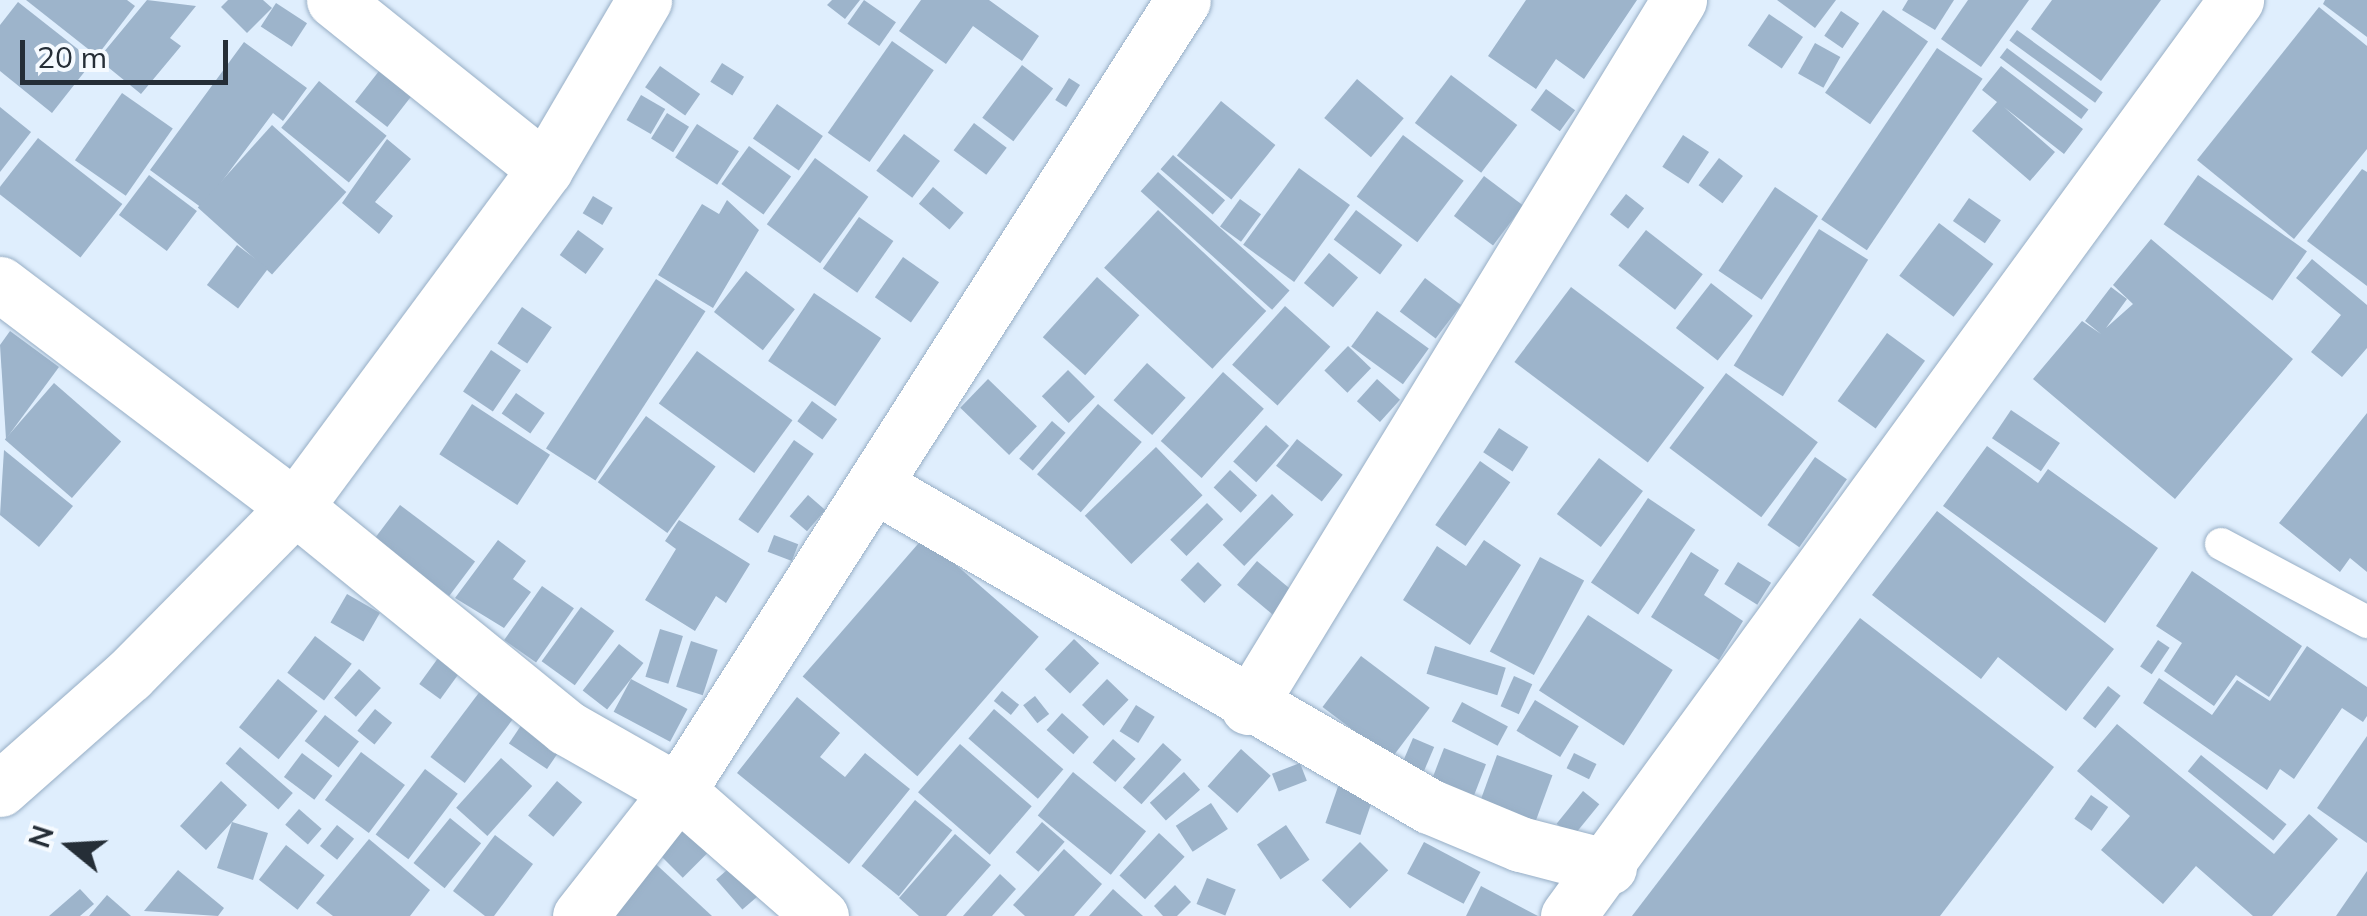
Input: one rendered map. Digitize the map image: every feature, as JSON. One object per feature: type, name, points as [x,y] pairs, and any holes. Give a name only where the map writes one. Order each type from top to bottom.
[{"type":"street","points":[[334,0],[545,169]]},
{"type":"street","points":[[0,789],[128,675],[296,507],[545,169],[644,0]]},
{"type":"street","points":[[580,916],[678,791],[1183,0]]},
{"type":"street","points":[[1248,707],[1678,0]]},
{"type":"street","points":[[1568,916],[1609,867],[2236,0]]},
{"type":"street","points":[[0,284],[296,507],[567,728],[678,791],[821,916]]},
{"type":"street","points":[[876,486],[1248,707],[1428,806],[1520,844],[1609,867]]},
{"type":"lane","points":[[2221,544],[2367,622]]},
{"type":"building","points":[[26,0],[127,0],[135,6],[97,56]]},
{"type":"building","points":[[147,0],[196,6],[170,38],[181,46],[141,94],[98,59]]},
{"type":"building","points":[[228,0],[263,0],[272,8],[247,33],[221,7]]},
{"type":"building","points":[[832,0],[860,0],[845,19],[827,5]]},
{"type":"building","points":[[864,0],[896,22],[879,46],[847,24]]},
{"type":"building","points":[[921,0],[989,0],[1039,36],[1022,61],[973,26],[946,64],[899,31]]},
{"type":"building","points":[[1526,0],[1637,0],[1584,79],[1556,59],[1536,89],[1488,56]]},
{"type":"building","points":[[1777,0],[1836,0],[1815,28]]},
{"type":"building","points":[[1908,0],[1954,0],[1935,30],[1902,10]]},
{"type":"building","points":[[1968,0],[2029,0],[1981,67],[1941,39]]},
{"type":"building","points":[[2052,0],[2161,0],[2101,81],[2031,29]]},
{"type":"building","points":[[2325,0],[2367,0],[2367,37],[2323,4]]},
{"type":"building","points":[[18,2],[93,61],[52,113],[0,71],[0,25]]},
{"type":"building","points":[[276,3],[307,23],[292,47],[261,26]]},
{"type":"building","points":[[2319,7],[2367,46],[2367,149],[2294,239],[2197,160]]},
{"type":"building","points":[[1883,10],[1928,42],[1870,124],[1825,93]]},
{"type":"building","points":[[1841,11],[1859,23],[1842,48],[1824,36]]},
{"type":"building","points":[[1769,14],[1803,37],[1782,68],[1748,46]]},
{"type":"building","points":[[2017,30],[2103,92],[2095,103],[2009,41]]},
{"type":"building","points":[[892,41],[934,70],[870,162],[828,133]]},
{"type":"building","points":[[244,42],[307,88],[283,121],[273,113],[202,208],[150,170]]},
{"type":"building","points":[[1815,43],[1840,57],[1823,88],[1798,74]]},
{"type":"building","points":[[1937,48],[1983,79],[1867,250],[1821,220]]},
{"type":"building","points":[[2007,48],[2088,109],[2081,119],[2000,58]]},
{"type":"building","points":[[722,63],[744,77],[732,95],[710,82]]},
{"type":"building","points":[[1022,65],[1053,88],[1013,141],[982,118]]},
{"type":"building","points":[[660,66],[700,94],[685,115],[645,87]]},
{"type":"building","points":[[2001,66],[2083,129],[2064,154],[2004,107],[2055,152],[2030,181],[1972,131],[1997,102],[1982,90]]},
{"type":"building","points":[[379,71],[411,96],[387,127],[355,102]]},
{"type":"building","points":[[1451,75],[1517,125],[1481,173],[1415,123]]},
{"type":"building","points":[[1069,78],[1080,85],[1066,107],[1055,100]]},
{"type":"building","points":[[1357,79],[1404,118],[1371,157],[1324,118]]},
{"type":"building","points":[[319,81],[387,136],[349,182],[281,128]]},
{"type":"building","points":[[1546,89],[1575,110],[1560,131],[1531,110]]},
{"type":"building","points":[[122,93],[173,129],[126,196],[75,160]]},
{"type":"building","points":[[641,95],[665,109],[651,134],[626,120]]},
{"type":"building","points":[[1221,101],[1275,145],[1231,199],[1177,155]]},
{"type":"building","points":[[777,104],[823,136],[799,171],[753,138]]},
{"type":"building","points":[[0,107],[31,132],[0,172]]},
{"type":"building","points":[[667,113],[689,127],[673,152],[651,138]]},
{"type":"building","points":[[974,123],[1007,148],[986,175],[954,150]]},
{"type":"building","points":[[697,124],[739,151],[717,185],[675,158]]},
{"type":"building","points":[[272,125],[346,192],[272,274],[198,207]]},
{"type":"building","points":[[904,134],[940,161],[912,198],[876,171]]},
{"type":"building","points":[[1403,135],[1464,181],[1417,242],[1357,196]]},
{"type":"building","points":[[1683,135],[1709,152],[1688,184],[1662,167]]},
{"type":"building","points":[[38,138],[122,204],[80,257],[0,195],[0,187]]},
{"type":"building","points":[[387,139],[411,159],[375,202],[393,216],[379,234],[342,203]]},
{"type":"building","points":[[749,146],[791,177],[763,215],[721,184]]},
{"type":"building","points":[[1173,155],[1225,200],[1213,215],[1161,169]]},
{"type":"building","points":[[815,158],[868,197],[820,263],[767,224]]},
{"type":"building","points":[[1719,158],[1743,176],[1722,203],[1699,185]]},
{"type":"building","points":[[1299,168],[1350,205],[1294,282],[1243,245]]},
{"type":"building","points":[[2362,169],[2367,172],[2367,286],[2307,241]]},
{"type":"building","points":[[1158,172],[1290,290],[1272,310],[1141,191]]},
{"type":"building","points":[[149,175],[197,211],[167,251],[119,215]]},
{"type":"building","points":[[2198,175],[2307,251],[2273,300],[2164,224]]},
{"type":"building","points":[[1484,176],[1523,205],[1493,245],[1454,216]]},
{"type":"building","points":[[933,187],[964,213],[950,230],[919,204]]},
{"type":"building","points":[[1775,187],[1818,216],[1762,300],[1719,271]]},
{"type":"building","points":[[1626,194],[1644,208],[1628,229],[1610,214]]},
{"type":"building","points":[[593,196],[613,208],[602,225],[583,213]]},
{"type":"building","points":[[1969,198],[2001,220],[1985,243],[1953,221]]},
{"type":"building","points":[[1240,199],[1261,214],[1241,242],[1220,227]]},
{"type":"building","points":[[727,200],[759,230],[713,308],[658,275],[702,204],[719,214]]},
{"type":"building","points":[[1158,210],[1266,311],[1212,369],[1104,268]]},
{"type":"building","points":[[1356,210],[1402,245],[1380,274],[1334,240]]},
{"type":"building","points":[[859,217],[893,241],[857,293],[823,269]]},
{"type":"building","points":[[1939,223],[1993,264],[1954,317],[1899,276]]},
{"type":"building","points":[[1819,229],[1868,260],[1783,396],[1734,366]]},
{"type":"building","points":[[578,230],[604,249],[586,274],[560,255]]},
{"type":"building","points":[[1646,230],[1703,274],[1675,310],[1618,265]]},
{"type":"building","points":[[2151,239],[2293,359],[2175,499],[2033,379],[2082,321],[2101,334],[2085,321],[2111,287],[2127,299],[2106,328],[2133,304],[2113,285]]},
{"type":"building","points":[[237,245],[268,268],[238,308],[207,285]]},
{"type":"building","points":[[1329,253],[1358,277],[1333,307],[1304,283]]},
{"type":"building","points":[[903,257],[939,282],[911,322],[875,297]]},
{"type":"building","points":[[2312,259],[2367,305],[2367,348],[2342,377],[2311,352],[2341,315],[2296,278]]},
{"type":"building","points":[[746,271],[795,309],[763,350],[714,312]]},
{"type":"building","points":[[1097,277],[1139,315],[1085,375],[1043,337]]},
{"type":"building","points":[[1425,278],[1461,305],[1436,339],[1400,312]]},
{"type":"building","points":[[656,279],[705,311],[595,481],[546,448]]},
{"type":"building","points":[[1711,283],[1753,316],[1718,361],[1676,328]]},
{"type":"building","points":[[1571,287],[1704,388],[1648,463],[1514,362]]},
{"type":"building","points":[[814,293],[881,338],[835,406],[768,361]]},
{"type":"building","points":[[1285,306],[1330,347],[1277,406],[1232,365]]},
{"type":"building","points":[[522,307],[552,327],[527,364],[497,343]]},
{"type":"building","points":[[1377,311],[1429,349],[1403,384],[1351,347]]},
{"type":"building","points":[[10,331],[59,367],[6,439],[0,345]]},
{"type":"building","points":[[1887,333],[1925,361],[1876,429],[1838,401]]},
{"type":"building","points":[[1348,346],[1371,368],[1347,393],[1324,370]]},
{"type":"building","points":[[491,350],[521,370],[493,412],[463,391]]},
{"type":"building","points":[[697,351],[792,420],[754,473],[659,404]]},
{"type":"building","points":[[1147,363],[1186,398],[1152,435],[1114,400]]},
{"type":"building","points":[[1068,370],[1095,397],[1069,423],[1042,396]]},
{"type":"building","points":[[1223,372],[1264,409],[1202,478],[1161,441]]},
{"type":"building","points":[[1726,373],[1818,442],[1761,517],[1669,448]]},
{"type":"building","points":[[988,379],[1037,426],[1009,455],[960,408]]},
{"type":"building","points":[[1377,379],[1400,400],[1380,422],[1357,401]]},
{"type":"building","points":[[54,383],[121,441],[72,498],[5,440]]},
{"type":"building","points":[[516,393],[545,413],[530,434],[502,413]]},
{"type":"building","points":[[812,401],[837,419],[822,439],[797,421]]},
{"type":"building","points":[[472,404],[550,455],[517,505],[439,454]]},
{"type":"building","points":[[1098,404],[1142,442],[1081,512],[1037,474]]},
{"type":"building","points":[[2011,410],[2060,443],[2041,471],[1992,438]]},
{"type":"building","points":[[2367,413],[2367,572],[2350,558],[2340,572],[2279,523]]},
{"type":"building","points":[[646,416],[716,467],[667,533],[598,482]]},
{"type":"building","points":[[1052,421],[1066,433],[1033,471],[1019,459]]},
{"type":"building","points":[[1266,425],[1289,446],[1256,482],[1233,461]]},
{"type":"building","points":[[1499,428],[1528,447],[1513,471],[1483,452]]},
{"type":"building","points":[[1297,439],[1343,475],[1322,502],[1276,466]]},
{"type":"building","points":[[794,440],[814,454],[758,533],[738,519]]},
{"type":"building","points":[[1987,446],[2038,483],[2048,469],[2158,548],[2105,623],[1943,506]]},
{"type":"building","points":[[1156,447],[1203,495],[1131,564],[1085,516]]},
{"type":"building","points":[[4,450],[73,506],[39,547],[0,515]]},
{"type":"building","points":[[1815,457],[1847,479],[1799,547],[1767,525]]},
{"type":"building","points":[[1599,458],[1643,491],[1601,547],[1557,514]]},
{"type":"building","points":[[1480,461],[1510,482],[1466,546],[1435,525]]},
{"type":"building","points":[[1230,470],[1257,495],[1241,513],[1214,488]]},
{"type":"building","points":[[1272,494],[1294,515],[1244,566],[1223,545]]},
{"type":"building","points":[[808,495],[825,510],[807,531],[790,516]]},
{"type":"building","points":[[1648,498],[1695,530],[1638,614],[1591,583]]},
{"type":"building","points":[[1207,503],[1223,519],[1186,556],[1170,540]]},
{"type":"building","points":[[400,505],[475,562],[449,596],[374,539]]},
{"type":"building","points":[[1937,511],[2114,649],[2066,711],[1998,657],[1981,679],[1872,595]]},
{"type":"building","points":[[679,520],[750,564],[726,603],[716,596],[695,631],[645,600],[676,549],[665,541]]},
{"type":"building","points":[[774,535],[798,544],[792,561],[768,552]]},
{"type":"building","points":[[924,537],[1039,637],[917,776],[803,677]]},
{"type":"building","points":[[498,540],[526,561],[513,579],[531,592],[504,628],[455,598]]},
{"type":"building","points":[[1484,540],[1521,565],[1470,645],[1403,600],[1437,546],[1466,566]]},
{"type":"building","points":[[1691,552],[1719,570],[1704,595],[1743,621],[1719,660],[1651,617]]},
{"type":"building","points":[[1540,557],[1584,580],[1534,675],[1490,651]]},
{"type":"building","points":[[1257,561],[1293,591],[1273,615],[1237,585]]},
{"type":"building","points":[[1198,562],[1222,585],[1204,603],[1181,580]]},
{"type":"building","points":[[1738,562],[1771,583],[1757,605],[1724,584]]},
{"type":"building","points":[[2192,571],[2302,646],[2269,697],[2236,675],[2214,706],[2164,671],[2182,643],[2156,626]]},
{"type":"building","points":[[542,586],[574,608],[536,662],[504,640]]},
{"type":"building","points":[[347,594],[380,613],[363,642],[330,623]]},
{"type":"building","points":[[581,607],[614,631],[575,685],[542,661]]},
{"type":"building","points":[[1588,615],[1673,670],[1624,745],[1539,690]]},
{"type":"building","points":[[1860,618],[2054,767],[1940,916],[1632,916]]},
{"type":"building","points":[[660,629],[683,636],[668,684],[645,677]]},
{"type":"building","points":[[315,636],[352,664],[324,700],[287,673]]},
{"type":"building","points":[[1074,639],[1099,663],[1070,694],[1045,669]]},
{"type":"building","points":[[2158,640],[2170,648],[2152,674],[2140,667]]},
{"type":"building","points":[[691,641],[718,650],[703,695],[676,687]]},
{"type":"building","points":[[619,644],[643,663],[607,710],[583,690]]},
{"type":"building","points":[[1435,646],[1506,668],[1497,695],[1427,674]]},
{"type":"building","points":[[2307,646],[2367,687],[2367,716],[2363,722],[2342,708],[2294,779],[2280,769],[2267,790],[2143,703],[2159,678],[2212,715],[2237,680],[2270,701]]},
{"type":"building","points":[[441,654],[462,669],[440,699],[419,684]]},
{"type":"building","points":[[1361,656],[1430,708],[1391,759],[1322,707]]},
{"type":"building","points":[[359,669],[381,688],[356,717],[334,698]]},
{"type":"building","points":[[1514,676],[1532,684],[1519,714],[1501,706]]},
{"type":"building","points":[[278,679],[318,711],[279,759],[239,727]]},
{"type":"building","points":[[631,679],[688,709],[670,742],[614,712]]},
{"type":"building","points":[[1107,679],[1129,700],[1104,726],[1082,705]]},
{"type":"building","points":[[2108,686],[2121,696],[2095,728],[2083,718]]},
{"type":"building","points":[[481,690],[515,716],[465,783],[430,757]]},
{"type":"building","points":[[1002,691],[1019,705],[1011,715],[994,701]]},
{"type":"building","points":[[1035,696],[1049,714],[1037,723],[1023,705]]},
{"type":"building","points":[[797,697],[840,733],[820,757],[845,777],[865,753],[910,789],[849,864],[737,773]]},
{"type":"building","points":[[1535,700],[1579,726],[1560,757],[1516,731]]},
{"type":"building","points":[[1462,702],[1508,726],[1498,746],[1452,721]]},
{"type":"building","points":[[1136,705],[1155,717],[1138,743],[1120,731]]},
{"type":"building","points":[[375,709],[392,723],[374,745],[357,731]]},
{"type":"building","points":[[994,709],[1063,769],[1038,799],[968,738]]},
{"type":"building","points":[[1062,713],[1089,737],[1073,754],[1047,730]]},
{"type":"building","points":[[325,715],[359,741],[339,767],[305,741]]},
{"type":"building","points":[[524,721],[562,747],[547,769],[509,743]]},
{"type":"building","points":[[2117,724],[2274,854],[2309,814],[2338,839],[2272,916],[2253,916],[2196,866],[2163,904],[2101,850],[2130,816],[2077,771]]},
{"type":"building","points":[[2367,736],[2367,843],[2317,808]]},
{"type":"building","points":[[1413,738],[1434,747],[1423,773],[1402,764]]},
{"type":"building","points":[[1113,739],[1136,759],[1115,782],[1093,762]]},
{"type":"building","points":[[1163,743],[1182,760],[1141,804],[1123,788]]},
{"type":"building","points":[[960,744],[1032,806],[990,855],[918,792]]},
{"type":"building","points":[[240,747],[293,793],[278,810],[226,764]]},
{"type":"building","points":[[1444,748],[1486,764],[1470,807],[1428,791]]},
{"type":"building","points":[[1241,749],[1271,776],[1237,813],[1208,786]]},
{"type":"building","points":[[361,752],[405,785],[369,833],[325,800]]},
{"type":"building","points":[[302,753],[332,776],[314,800],[284,777]]},
{"type":"building","points":[[1574,753],[1596,764],[1589,779],[1567,768]]},
{"type":"building","points":[[1497,755],[1552,775],[1535,823],[1480,803]]},
{"type":"building","points":[[2201,755],[2286,824],[2273,841],[2188,771]]},
{"type":"building","points":[[501,758],[532,786],[487,836],[456,808]]},
{"type":"building","points":[[1300,763],[1307,781],[1279,791],[1272,774]]},
{"type":"building","points":[[425,769],[458,794],[408,859],[376,834]]},
{"type":"building","points":[[1073,772],[1146,831],[1111,875],[1038,816]]},
{"type":"building","points":[[1184,772],[1200,790],[1166,821],[1150,803]]},
{"type":"building","points":[[1343,772],[1378,784],[1360,835],[1325,823]]},
{"type":"building","points":[[221,781],[247,805],[206,850],[180,826]]},
{"type":"building","points":[[557,781],[582,802],[553,837],[528,815]]},
{"type":"building","points":[[1583,791],[1599,804],[1573,837],[1557,824]]},
{"type":"building","points":[[2091,795],[2108,807],[2092,831],[2074,819]]},
{"type":"building","points":[[915,800],[952,830],[899,896],[862,866]]},
{"type":"building","points":[[1211,803],[1228,829],[1193,852],[1176,826]]},
{"type":"building","points":[[299,809],[322,829],[308,845],[285,825]]},
{"type":"building","points":[[675,812],[712,849],[683,878],[646,841]]},
{"type":"building","points":[[450,818],[481,843],[445,888],[413,863]]},
{"type":"building","points":[[232,822],[268,833],[253,880],[217,868]]},
{"type":"building","points":[[1042,822],[1065,842],[1038,872],[1016,852]]},
{"type":"building","points":[[337,825],[354,839],[337,860],[320,846]]},
{"type":"building","points":[[1286,825],[1309,860],[1280,879],[1257,845]]},
{"type":"building","points":[[1159,833],[1185,857],[1145,899],[1119,875]]},
{"type":"building","points":[[955,834],[991,865],[946,916],[919,916],[899,898]]},
{"type":"building","points":[[495,835],[533,864],[494,916],[485,916],[453,891]]},
{"type":"building","points":[[369,839],[430,890],[410,916],[333,916],[316,903]]},
{"type":"building","points":[[1360,842],[1388,870],[1350,908],[1322,880]]},
{"type":"building","points":[[1424,842],[1481,872],[1464,904],[1407,874]]},
{"type":"building","points":[[286,845],[325,875],[298,910],[259,880]]},
{"type":"building","points":[[1064,849],[1102,884],[1074,916],[1025,916],[1013,905]]},
{"type":"building","points":[[646,855],[712,916],[617,916],[602,903]]},
{"type":"building","points":[[735,863],[761,893],[742,910],[716,879]]},
{"type":"building","points":[[178,870],[224,908],[218,916],[144,911]]},
{"type":"building","points":[[2367,871],[2367,916],[2336,916]]},
{"type":"building","points":[[1000,874],[1016,889],[992,916],[963,916]]},
{"type":"building","points":[[1207,878],[1236,890],[1225,916],[1197,904]]},
{"type":"building","points":[[1175,885],[1191,902],[1177,916],[1163,916],[1154,906]]},
{"type":"building","points":[[1481,886],[1538,916],[1466,916]]},
{"type":"building","points":[[80,889],[94,904],[80,916],[49,916]]},
{"type":"building","points":[[1113,889],[1143,916],[1089,916]]},
{"type":"building","points":[[107,895],[131,916],[89,916]]}]
